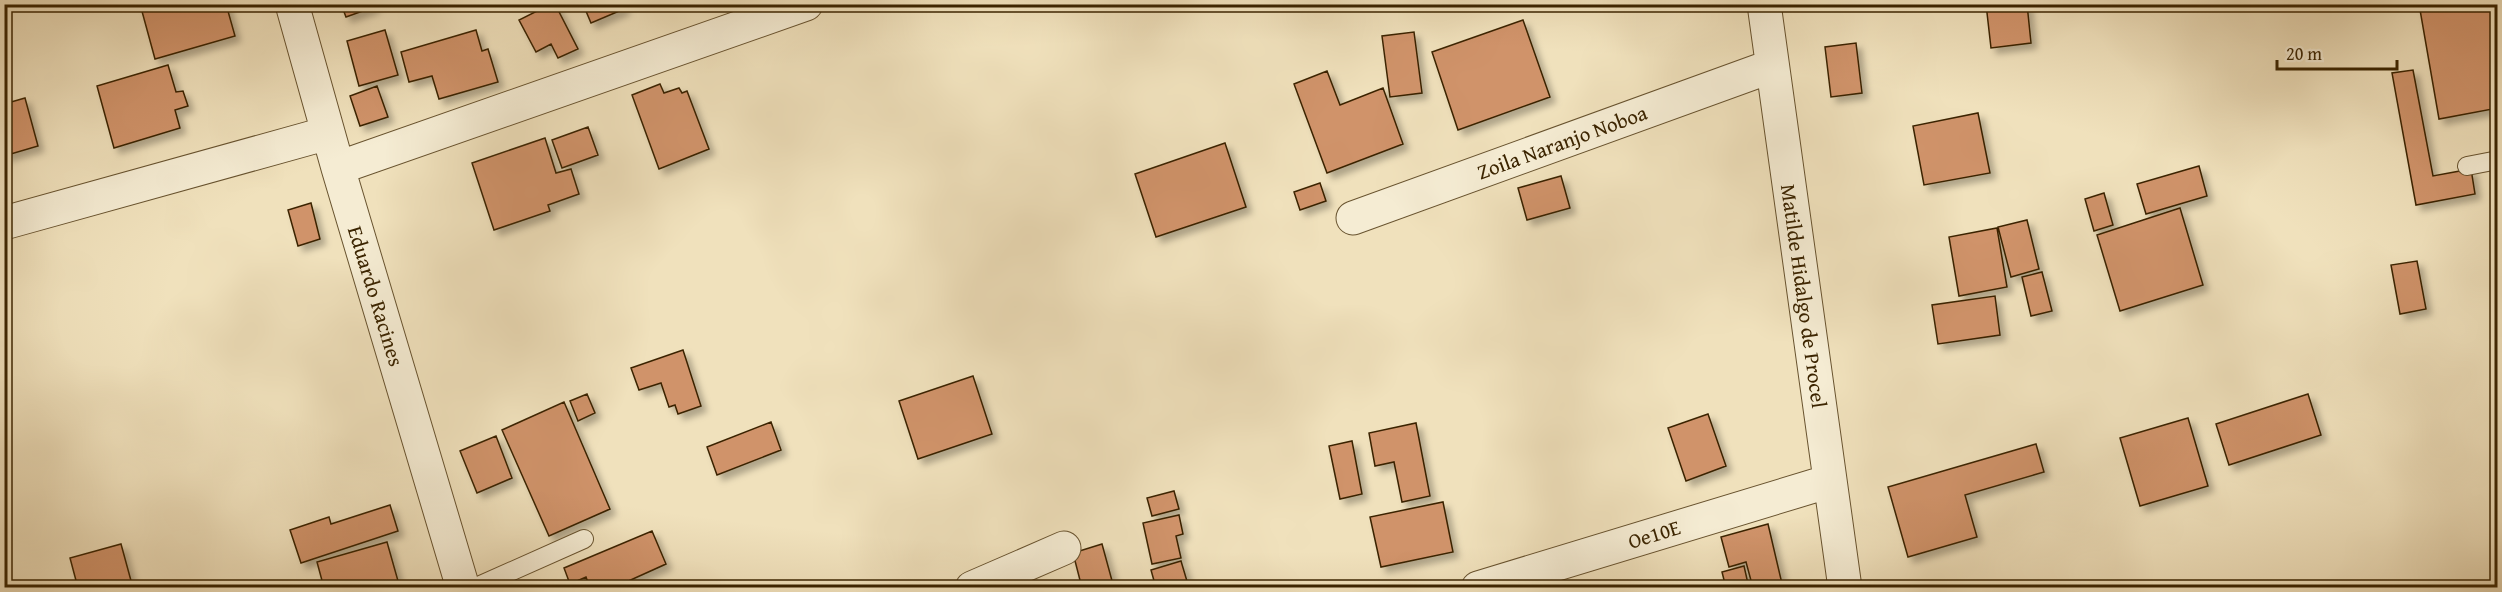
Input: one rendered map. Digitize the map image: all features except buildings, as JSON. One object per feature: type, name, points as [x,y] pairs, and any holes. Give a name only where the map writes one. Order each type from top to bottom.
[{"type":"street","name":"Eduardo Racines","points":[[292,4],[338,168],[463,588]]},
{"type":"street","points":[[338,168],[806,4]]},
{"type":"street","name":"Matilde Hidalgo de Procel","points":[[1764,4],[1845,588]]},
{"type":"street","name":"Zoila Naranjo Noboa","points":[[1353,218],[1772,66]]},
{"type":"street","points":[[4,223],[328,133]]},
{"type":"street","name":"Oe10E","points":[[1478,588],[1830,481]]},
{"type":"street","points":[[972,588],[1064,548]]},
{"type":"lane","points":[[2467,166],[2498,160]]},
{"type":"lane","points":[[474,588],[584,539]]}]
